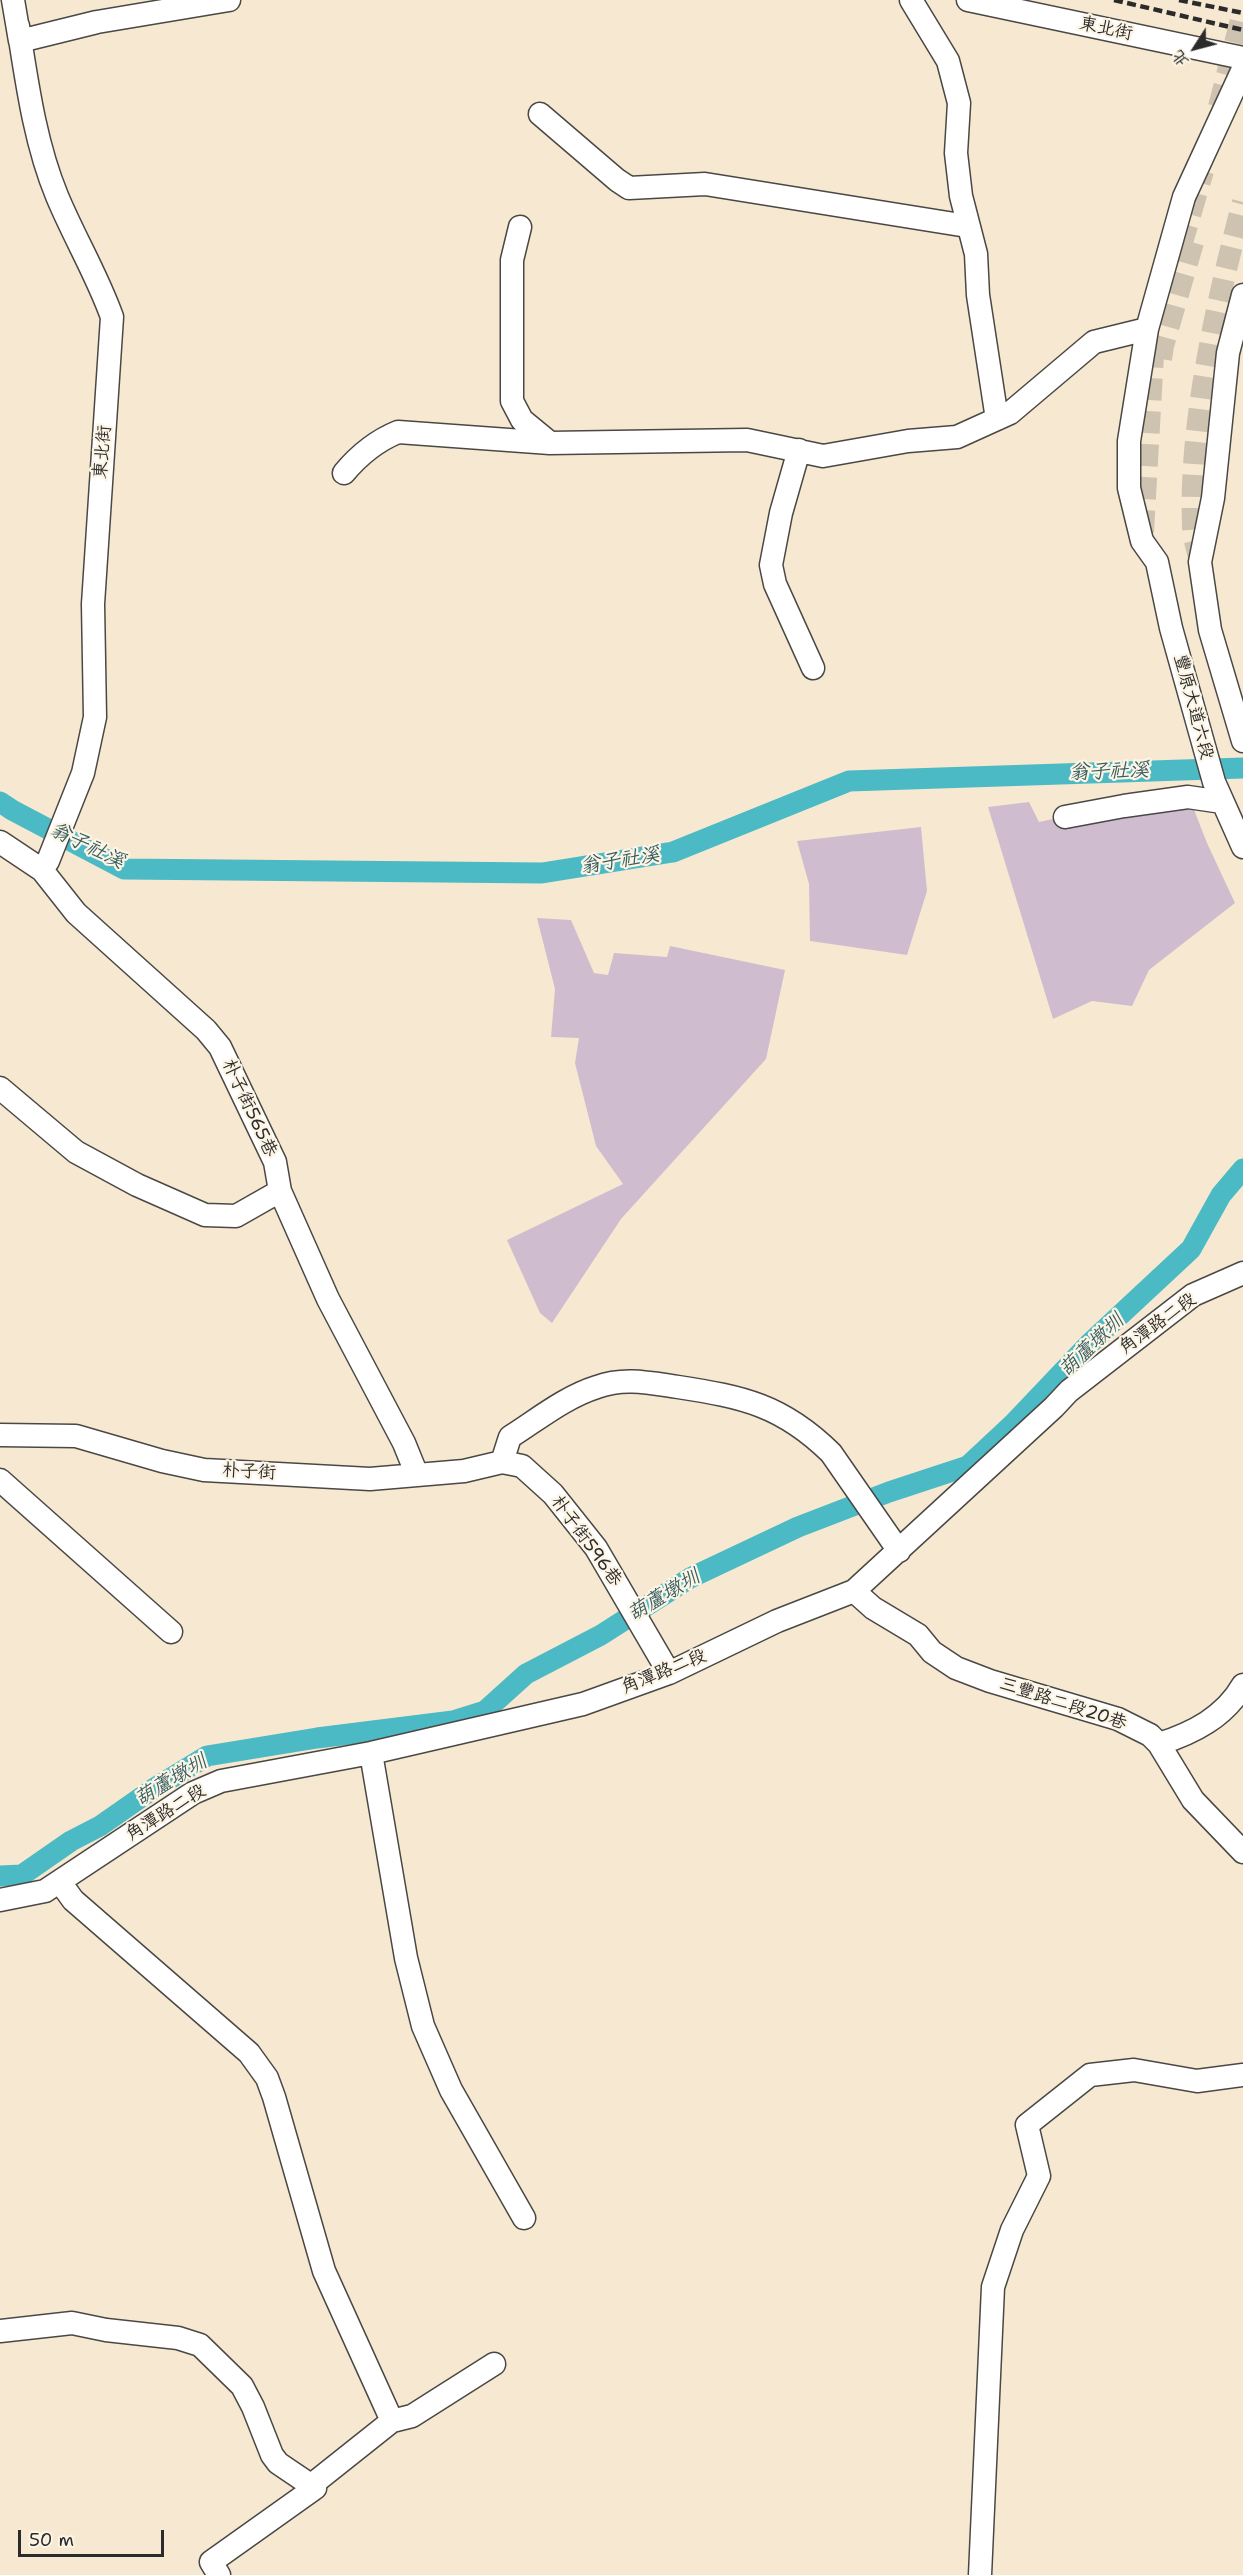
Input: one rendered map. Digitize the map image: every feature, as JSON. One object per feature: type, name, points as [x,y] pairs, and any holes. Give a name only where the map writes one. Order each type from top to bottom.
[{"type":"street","name":"東北街","points":[[12,0],[42,152],[57,196],[101,285],[112,317],[93,604],[95,717],[83,773],[45,866]]},
{"type":"street","points":[[19,34],[229,0]]},
{"type":"street","points":[[911,0],[948,61],[959,103],[956,153],[967,226],[976,254],[978,295],[998,419]]},
{"type":"street","name":"東北街","points":[[968,0],[1243,58]]},
{"type":"street","points":[[344,473],[357,458],[381,439],[398,432],[550,444],[747,440],[823,456],[908,441],[957,437],[998,419],[1010,413],[1095,342],[1147,328],[1184,197],[1243,69]]},
{"type":"street","points":[[540,114],[629,188],[705,184],[967,226]]},
{"type":"street","points":[[520,227],[512,260],[512,401],[522,420],[550,444]]},
{"type":"street","name":"豐原大道六段","points":[[1243,295],[1228,353],[1214,498],[1200,562],[1210,630],[1243,741]]},
{"type":"street","name":"豐原大道六段","points":[[1147,328],[1129,441],[1129,488],[1142,541],[1157,562],[1171,628],[1218,792],[1243,847]]},
{"type":"street","points":[[799,450],[781,513],[771,565],[775,584],[813,668]]},
{"type":"street","points":[[1065,817],[1218,792]]},
{"type":"street","name":"朴子街565巷","points":[[0,842],[45,866],[76,913],[206,1029],[220,1047],[275,1162],[280,1191],[328,1299],[404,1443],[417,1475]]},
{"type":"street","points":[[0,1088],[75,1152],[137,1185],[205,1215],[236,1216],[280,1191]]},
{"type":"street","name":"角潭路二段","points":[[0,1900],[45,1891],[206,1786],[238,1776],[371,1753],[583,1704],[669,1673],[777,1621],[854,1591],[1069,1391],[1193,1295],[1243,1273]]},
{"type":"street","points":[[502,1462],[510,1437],[569,1400],[598,1386],[637,1381],[734,1396],[771,1409],[818,1440],[831,1453],[899,1551]]},
{"type":"street","name":"朴子街","points":[[0,1435],[76,1436],[162,1461],[204,1470],[370,1479],[464,1471],[502,1462]]},
{"type":"street","name":"朴子街596巷","points":[[502,1462],[522,1466],[553,1494],[596,1548],[669,1673]]},
{"type":"street","points":[[0,1480],[171,1632]]},
{"type":"street","name":"三豐路二段20巷","points":[[854,1591],[873,1608],[918,1635],[932,1652],[956,1668],[990,1681],[1118,1719],[1150,1736],[1158,1744],[1193,1800],[1243,1852]]},
{"type":"street","points":[[1158,1744],[1185,1736],[1217,1716],[1237,1695],[1243,1685]]},
{"type":"street","points":[[371,1753],[406,1958],[423,2026],[451,2090],[524,2218]]},
{"type":"street","points":[[60,1882],[73,1900],[249,2053],[267,2078],[294,2159],[324,2271],[392,2421]]},
{"type":"street","points":[[980,2575],[993,2287],[1012,2230],[1039,2176],[1028,2125],[1090,2075],[1134,2070],[1197,2081],[1243,2075]]},
{"type":"street","points":[[0,2331],[72,2323],[106,2330],[178,2338],[200,2345],[242,2386],[253,2407],[272,2456],[278,2463],[315,2488]]},
{"type":"street","points":[[315,2488],[314,2483],[392,2421],[412,2416],[494,2364]]},
{"type":"street","points":[[219,2575],[211,2562],[315,2488]]},
{"type":"shaded area","points":[[1186,789],[1207,843],[1235,903],[1149,970],[1132,1006],[1092,1001],[1053,1019],[988,807],[1029,802],[1039,822]]},
{"type":"shaded area","points":[[921,827],[927,891],[907,955],[810,941],[809,884],[797,841]]},
{"type":"shaded area","points":[[537,918],[571,920],[594,973],[608,975],[614,953],[667,957],[670,946],[785,970],[766,1059],[621,1219],[552,1323],[540,1313],[507,1240],[623,1184],[596,1146],[575,1063],[579,1038],[551,1037],[555,989]]},
{"type":"waterway","name":"翁子社溪","points":[[0,802],[124,869],[542,873],[673,852],[849,781],[1243,768]]},
{"type":"waterway","name":"葫蘆墩圳","points":[[0,1876],[22,1875],[71,1841],[100,1826],[153,1789],[207,1756],[317,1738],[453,1721],[485,1711],[526,1674],[601,1635],[690,1578],[798,1527],[889,1492],[968,1466],[1013,1424],[1089,1344],[1191,1249],[1221,1195],[1243,1169]]},
{"type":"tunnel","points":[[1219,107],[1243,12]]},
{"type":"tunnel","points":[[1181,246],[1203,171]]},
{"type":"tunnel","points":[[1200,562],[1193,531],[1195,447],[1200,405],[1215,321],[1243,202]]},
{"type":"tunnel","points":[[1161,359],[1196,232]]},
{"type":"tunnel","points":[[1143,532],[1154,338]]},
{"type":"railway","points":[[1114,0],[1243,30]]},
{"type":"railway","points":[[1179,0],[1243,13]]}]
